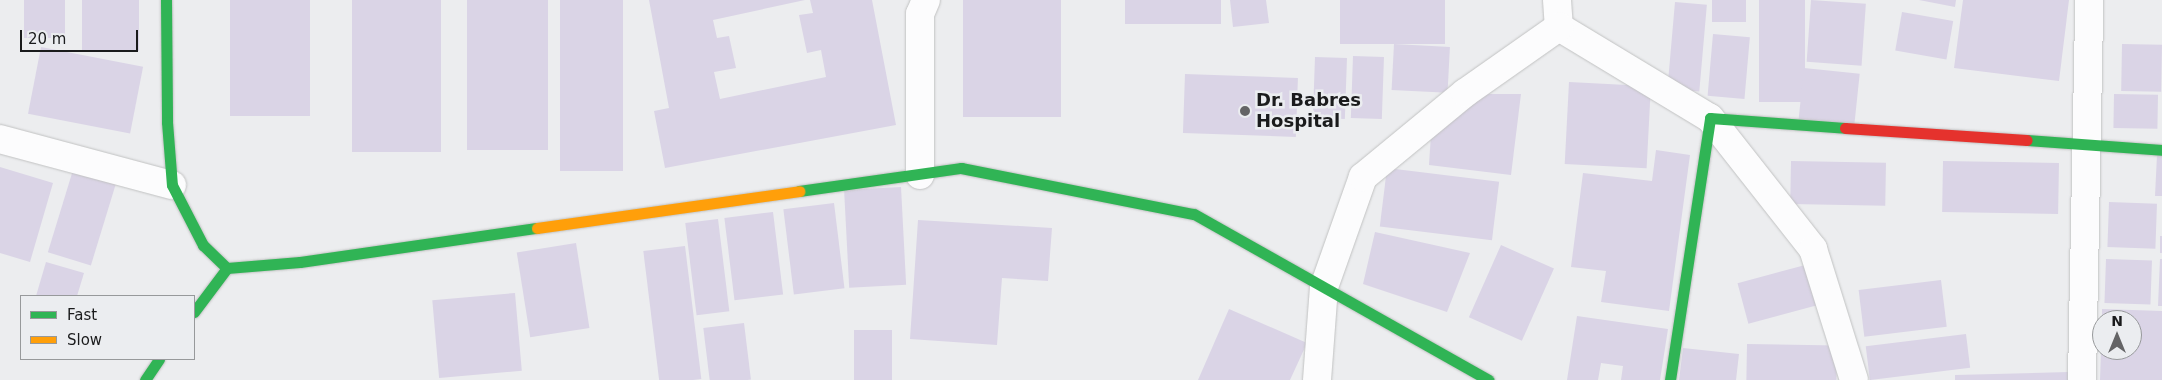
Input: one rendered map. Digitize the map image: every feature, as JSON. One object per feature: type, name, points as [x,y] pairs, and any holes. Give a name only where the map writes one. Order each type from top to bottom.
[{"type":"street","points":[[166,0],[167,122],[172,185],[187,219],[203,245],[227,268]]},
{"type":"street","points":[[920,175],[920,14],[926,0]]},
{"type":"street","points":[[1557,0],[1559,27]]},
{"type":"street","points":[[2082,380],[2088,147],[2089,0]]},
{"type":"street","points":[[1559,27],[1710,118],[1813,249],[1854,380]]},
{"type":"street","points":[[1317,380],[1324,287],[1363,177],[1465,93],[1559,27]]},
{"type":"street","points":[[1710,118],[2088,147],[2162,150]]},
{"type":"street","points":[[1670,380],[1710,118]]},
{"type":"street","points":[[0,139],[172,185]]},
{"type":"street","points":[[195,311],[227,268],[300,262],[961,168],[1194,214],[1489,380]]},
{"type":"street","points":[[145,380],[159,360]]},
{"type":"building","points":[[24,0],[65,0],[65,38],[24,38]]},
{"type":"building","points":[[82,0],[139,0],[139,51],[82,51]]},
{"type":"building","points":[[230,0],[310,0],[310,116],[230,116]]},
{"type":"building","points":[[352,0],[441,0],[441,152],[352,152]]},
{"type":"building","points":[[467,0],[548,0],[548,150],[467,150]]},
{"type":"building","points":[[560,0],[623,0],[623,171],[560,171]]},
{"type":"building","points":[[649,0],[805,0],[713,20],[717,38],[729,36],[736,68],[714,72],[720,99],[826,77],[821,50],[807,53],[799,15],[813,13],[810,0],[872,0],[896,125],[665,168],[654,111],[669,108]]},
{"type":"building","points":[[963,0],[1061,0],[1061,117],[963,117]]},
{"type":"building","points":[[1125,0],[1221,0],[1221,24],[1125,24]]},
{"type":"building","points":[[1230,0],[1266,0],[1269,23],[1233,27]]},
{"type":"building","points":[[1340,0],[1445,0],[1445,44],[1340,44]]},
{"type":"building","points":[[1712,0],[1746,0],[1746,22],[1712,22]]},
{"type":"building","points":[[1759,0],[1805,0],[1805,102],[1759,102]]},
{"type":"building","points":[[1811,0],[1866,4],[1862,66],[1807,62]]},
{"type":"building","points":[[1919,0],[1956,0],[1955,7]]},
{"type":"building","points":[[1963,0],[2069,0],[2059,81],[1954,68]]},
{"type":"building","points":[[1675,2],[1707,5],[1699,91],[1667,89]]},
{"type":"building","points":[[1902,12],[1953,21],[1946,59],[1895,50]]},
{"type":"building","points":[[1713,34],[1750,37],[1744,99],[1708,96]]},
{"type":"building","points":[[1394,44],[1450,47],[1448,93],[1392,90]]},
{"type":"building","points":[[2122,44],[2162,45],[2161,92],[2121,91]]},
{"type":"building","points":[[41,47],[143,67],[130,134],[28,114]]},
{"type":"building","points":[[1353,56],[1384,57],[1382,119],[1351,118]]},
{"type":"building","points":[[1315,57],[1347,58],[1345,119],[1313,118]]},
{"type":"building","points":[[1804,68],[1860,74],[1854,129],[1798,123]]},
{"type":"building","points":[[1185,74],[1298,78],[1296,137],[1183,133]]},
{"type":"building","points":[[1569,82],[1651,86],[1647,168],[1565,164]]},
{"type":"building","points":[[1473,94],[1521,94],[1511,175],[1429,165],[1431,134]]},
{"type":"building","points":[[2114,94],[2158,95],[2157,129],[2113,128]]},
{"type":"building","points":[[1656,150],[1690,155],[1669,311],[1601,302],[1606,271],[1571,267],[1583,173],[1652,181]]},
{"type":"building","points":[[2157,155],[2162,155],[2162,196],[2155,196]]},
{"type":"building","points":[[1791,161],[1886,163],[1885,206],[1790,204]]},
{"type":"building","points":[[1943,161],[2059,163],[2058,214],[1942,212]]},
{"type":"building","points":[[0,167],[53,183],[30,262],[0,253]]},
{"type":"building","points":[[1387,168],[1499,182],[1492,240],[1380,227]]},
{"type":"building","points":[[73,170],[116,183],[91,265],[48,252]]},
{"type":"building","points":[[901,187],[906,285],[849,288],[844,190]]},
{"type":"building","points":[[2109,202],[2157,204],[2155,249],[2107,247]]},
{"type":"building","points":[[834,203],[844,288],[794,295],[783,209]]},
{"type":"building","points":[[773,212],[783,294],[734,300],[724,218]]},
{"type":"building","points":[[718,219],[729,311],[697,315],[685,223]]},
{"type":"building","points":[[918,220],[1052,228],[1048,281],[1002,278],[997,345],[910,339]]},
{"type":"building","points":[[1375,232],[1470,253],[1447,312],[1363,284]]},
{"type":"building","points":[[2160,236],[2162,236],[2162,253],[2160,253]]},
{"type":"building","points":[[576,243],[589,328],[530,337],[517,252]]},
{"type":"building","points":[[1501,245],[1554,269],[1522,341],[1469,317]]},
{"type":"building","points":[[685,246],[701,379],[659,380],[643,251]]},
{"type":"building","points":[[2106,259],[2152,261],[2150,305],[2104,303]]},
{"type":"building","points":[[2160,259],[2162,259],[2162,306],[2158,306]]},
{"type":"building","points":[[46,262],[84,273],[77,295],[36,295]]},
{"type":"building","points":[[1809,264],[1820,305],[1748,324],[1738,283]]},
{"type":"building","points":[[1941,280],[1947,327],[1864,337],[1859,290]]},
{"type":"building","points":[[515,293],[522,371],[439,378],[432,300]]},
{"type":"building","points":[[1229,309],[1307,343],[1290,380],[1198,380]]},
{"type":"building","points":[[2142,310],[2162,311],[2162,380],[2100,380],[2101,360],[2142,360]]},
{"type":"building","points":[[1577,316],[1668,329],[1660,380],[1621,380],[1623,366],[1601,363],[1598,380],[1567,380]]},
{"type":"building","points":[[744,323],[751,380],[710,380],[703,328]]},
{"type":"building","points":[[854,330],[892,330],[892,380],[854,380]]},
{"type":"building","points":[[1966,334],[1970,368],[1870,380],[1866,346]]},
{"type":"building","points":[[1747,344],[1837,346],[1836,380],[1746,380]]},
{"type":"building","points":[[1683,348],[1739,354],[1736,380],[1679,380]]},
{"type":"building","points":[[2069,372],[2069,380],[1955,380],[1955,375]]},
{"type":"traffic: fast","points":[[166,0],[167,122],[172,185],[203,245],[227,268],[300,262],[537,228]]},
{"type":"traffic: fast","points":[[1670,380],[1710,118],[1845,128]]},
{"type":"traffic: fast","points":[[2027,140],[2162,150]]},
{"type":"traffic: fast","points":[[799,191],[961,168],[1194,214],[1489,380]]},
{"type":"traffic: fast","points":[[195,311],[227,268]]},
{"type":"traffic: fast","points":[[145,380],[158,360]]},
{"type":"traffic: slow","points":[[537,228],[799,191]]},
{"type":"traffic: jam","points":[[1845,128],[2027,140]]},
{"type":"place","name":"Dr. Babres Hospital","points":[[1245,111]]}]
